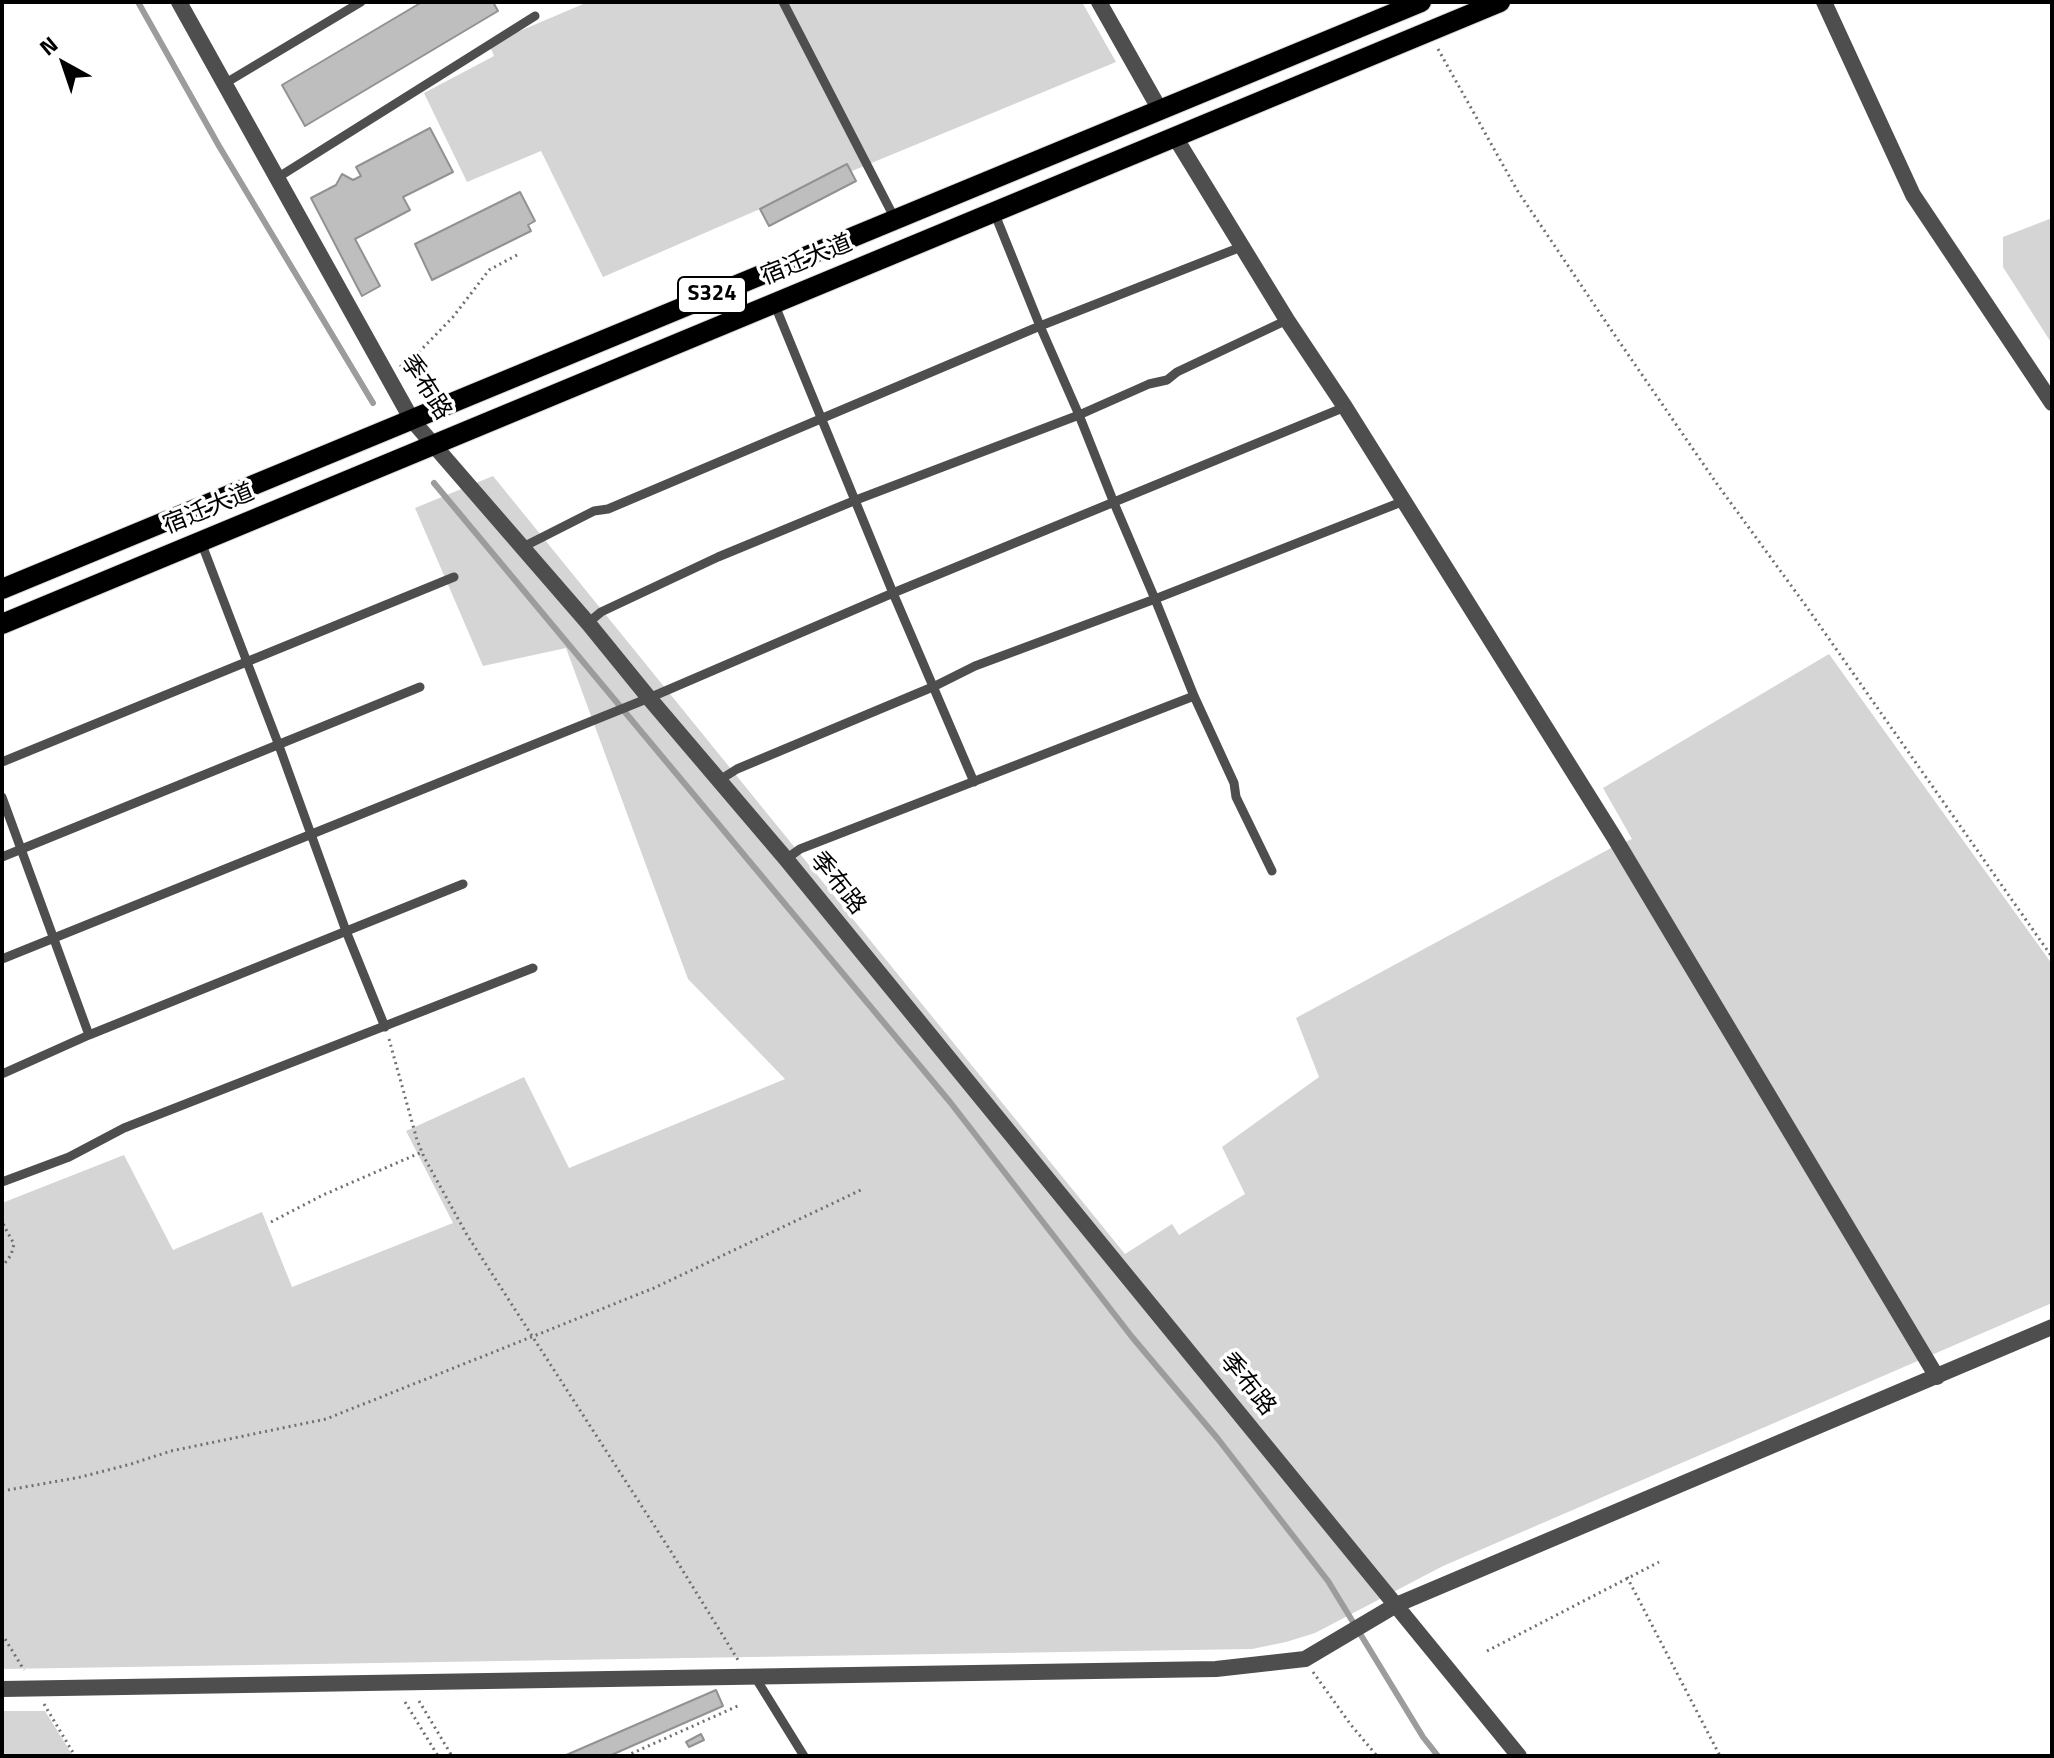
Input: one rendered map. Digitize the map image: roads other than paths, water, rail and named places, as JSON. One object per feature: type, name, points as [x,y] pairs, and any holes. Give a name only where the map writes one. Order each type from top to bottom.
[{"type":"main road","name":"宿迁大道","points":[[2,589],[1421,2]]},
{"type":"main road","name":"宿迁大道","points":[[2,624],[1500,2]]},
{"type":"street","name":"季布路","points":[[179,2],[412,420],[786,859],[1519,1756]]},
{"type":"street","points":[[1099,2],[1160,110]]},
{"type":"street","points":[[1824,2],[1913,195],[2052,403]]},
{"type":"street","points":[[1175,137],[1241,247],[1345,407],[1614,837],[1937,1377]]},
{"type":"street","points":[[2,1689],[1216,1669],[1305,1659],[1396,1605],[2052,1327]]},
{"type":"lane","points":[[224,84],[361,2]]},
{"type":"lane","points":[[783,2],[895,220]]},
{"type":"lane","points":[[277,178],[535,16]]},
{"type":"lane","points":[[994,212],[1194,696],[1234,783],[1236,797],[1272,871]]},
{"type":"lane","points":[[523,547],[594,511],[608,509],[1040,326],[1241,247]]},
{"type":"lane","points":[[774,303],[974,782]]},
{"type":"lane","points":[[588,623],[601,612],[718,557],[856,500],[1079,415],[1149,384],[1167,380],[1177,372],[1287,320]]},
{"type":"lane","points":[[2,959],[649,698],[893,593],[1345,407]]},
{"type":"lane","points":[[718,781],[737,769],[935,686],[975,666],[1404,501]]},
{"type":"lane","points":[[201,542],[346,931],[385,1027]]},
{"type":"lane","points":[[2,762],[454,577]]},
{"type":"lane","points":[[2,857],[420,687]]},
{"type":"lane","points":[[786,859],[800,849],[1194,696]]},
{"type":"lane","points":[[2,797],[89,1035]]},
{"type":"lane","points":[[2,1074],[89,1035],[463,884]]},
{"type":"lane","points":[[2,1182],[69,1157],[124,1128],[533,968]]},
{"type":"lane","points":[[752,1677],[804,1756]]},
{"type":"waterway","points":[[138,2],[219,146],[373,403]]},
{"type":"waterway","points":[[434,483],[950,1102],[1132,1337],[1218,1439],[1328,1581],[1423,1737],[1438,1756]]}]
